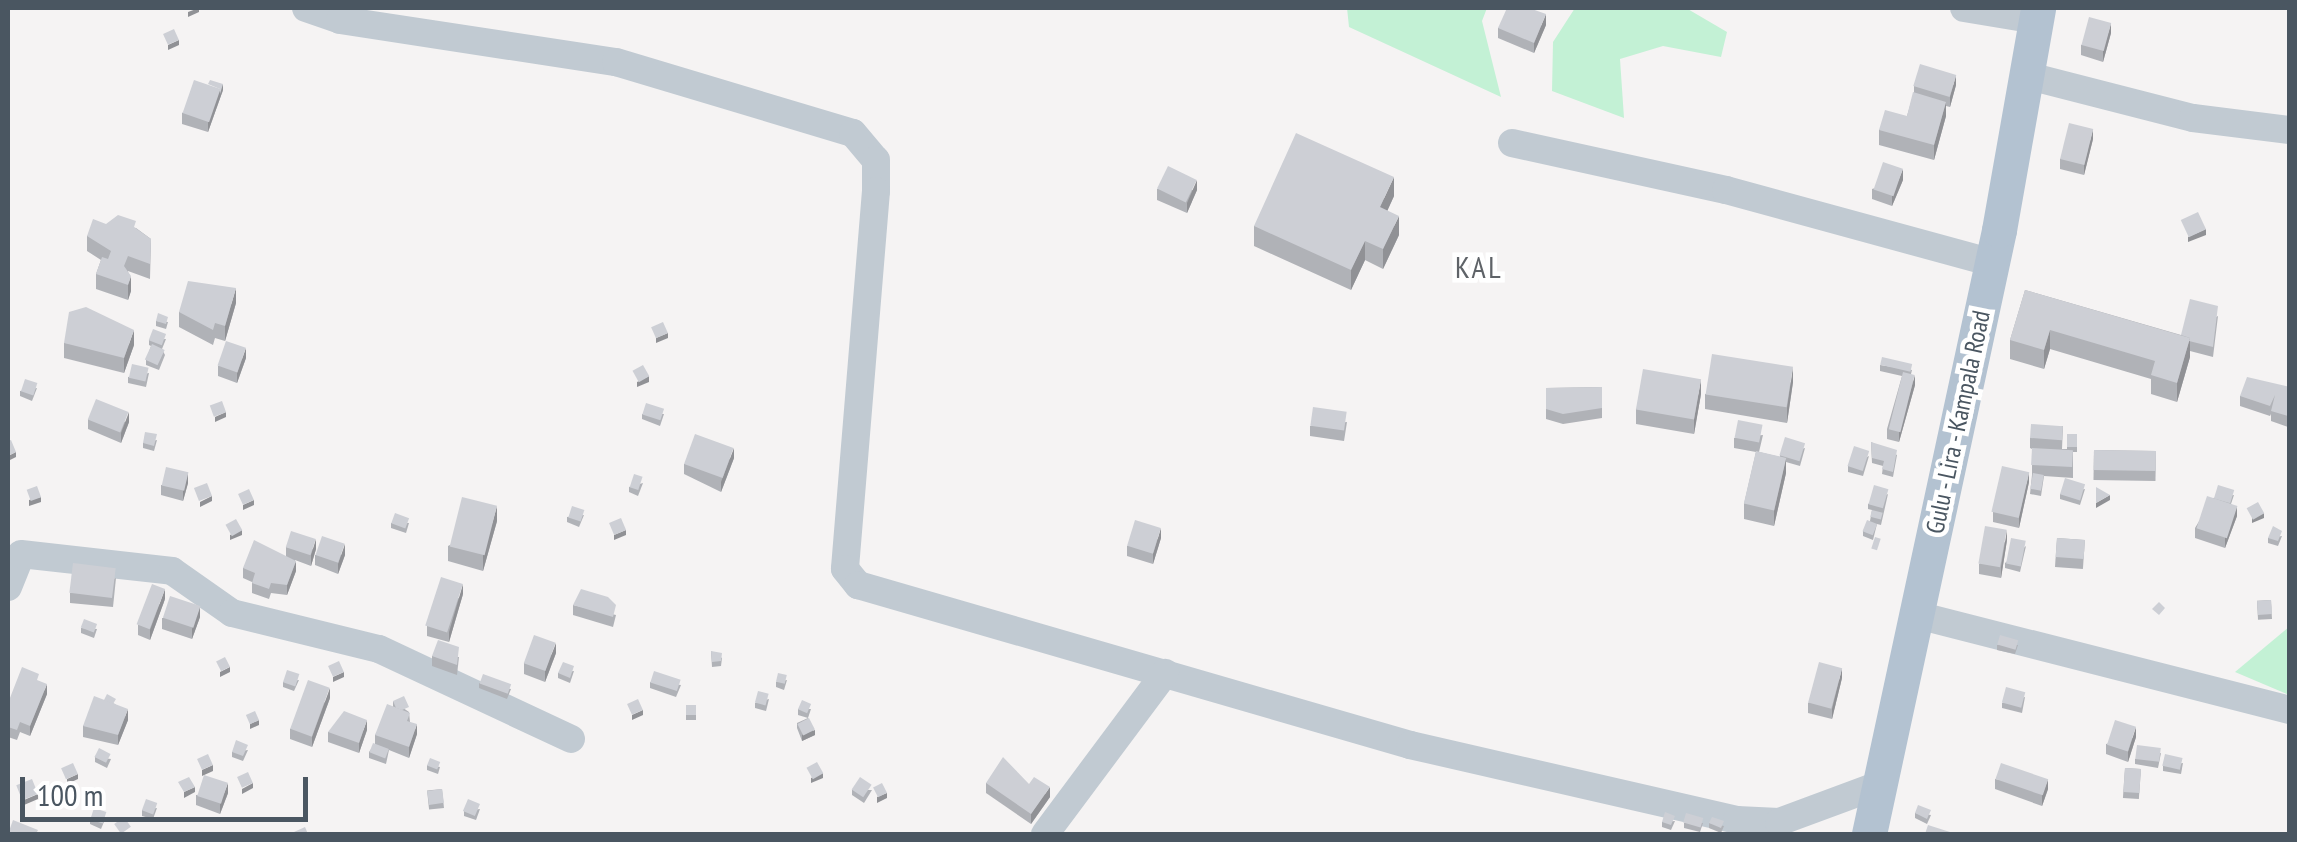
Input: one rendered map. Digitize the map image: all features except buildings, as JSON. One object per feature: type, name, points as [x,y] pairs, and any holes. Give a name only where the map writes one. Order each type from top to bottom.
[{"type":"main road","name":"Gulu - Lira - Kampala Road","points":[[1869,834],[1992,264],[2029,76],[2037,14]]},
{"type":"street","points":[[306,8],[340,20],[616,62],[854,132],[876,160],[846,569],[858,586],[889,598],[966,613],[1410,746],[1743,827],[1780,822],[1881,784]]},
{"type":"street","points":[[1964,8],[2037,14]]},
{"type":"street","points":[[2029,76],[2193,118],[2290,130]]},
{"type":"street","points":[[1512,143],[1726,190],[1992,264]]},
{"type":"street","points":[[8,587],[21,554],[172,572],[232,613],[379,650],[571,738]]},
{"type":"street","points":[[1917,615],[2290,710]]},
{"type":"street","points":[[1045,834],[1165,673]]},
{"type":"green space","points":[[1347,8],[1487,8],[1482,21],[1501,97],[1349,27]]},
{"type":"green space","points":[[1575,8],[1686,8],[1727,32],[1721,57],[1663,46],[1620,59],[1624,118],[1552,91],[1553,42]]},
{"type":"green space","points":[[2289,627],[2289,695],[2235,672]]},
{"type":"district","name":"KAL","points":[[1479,267]]}]
